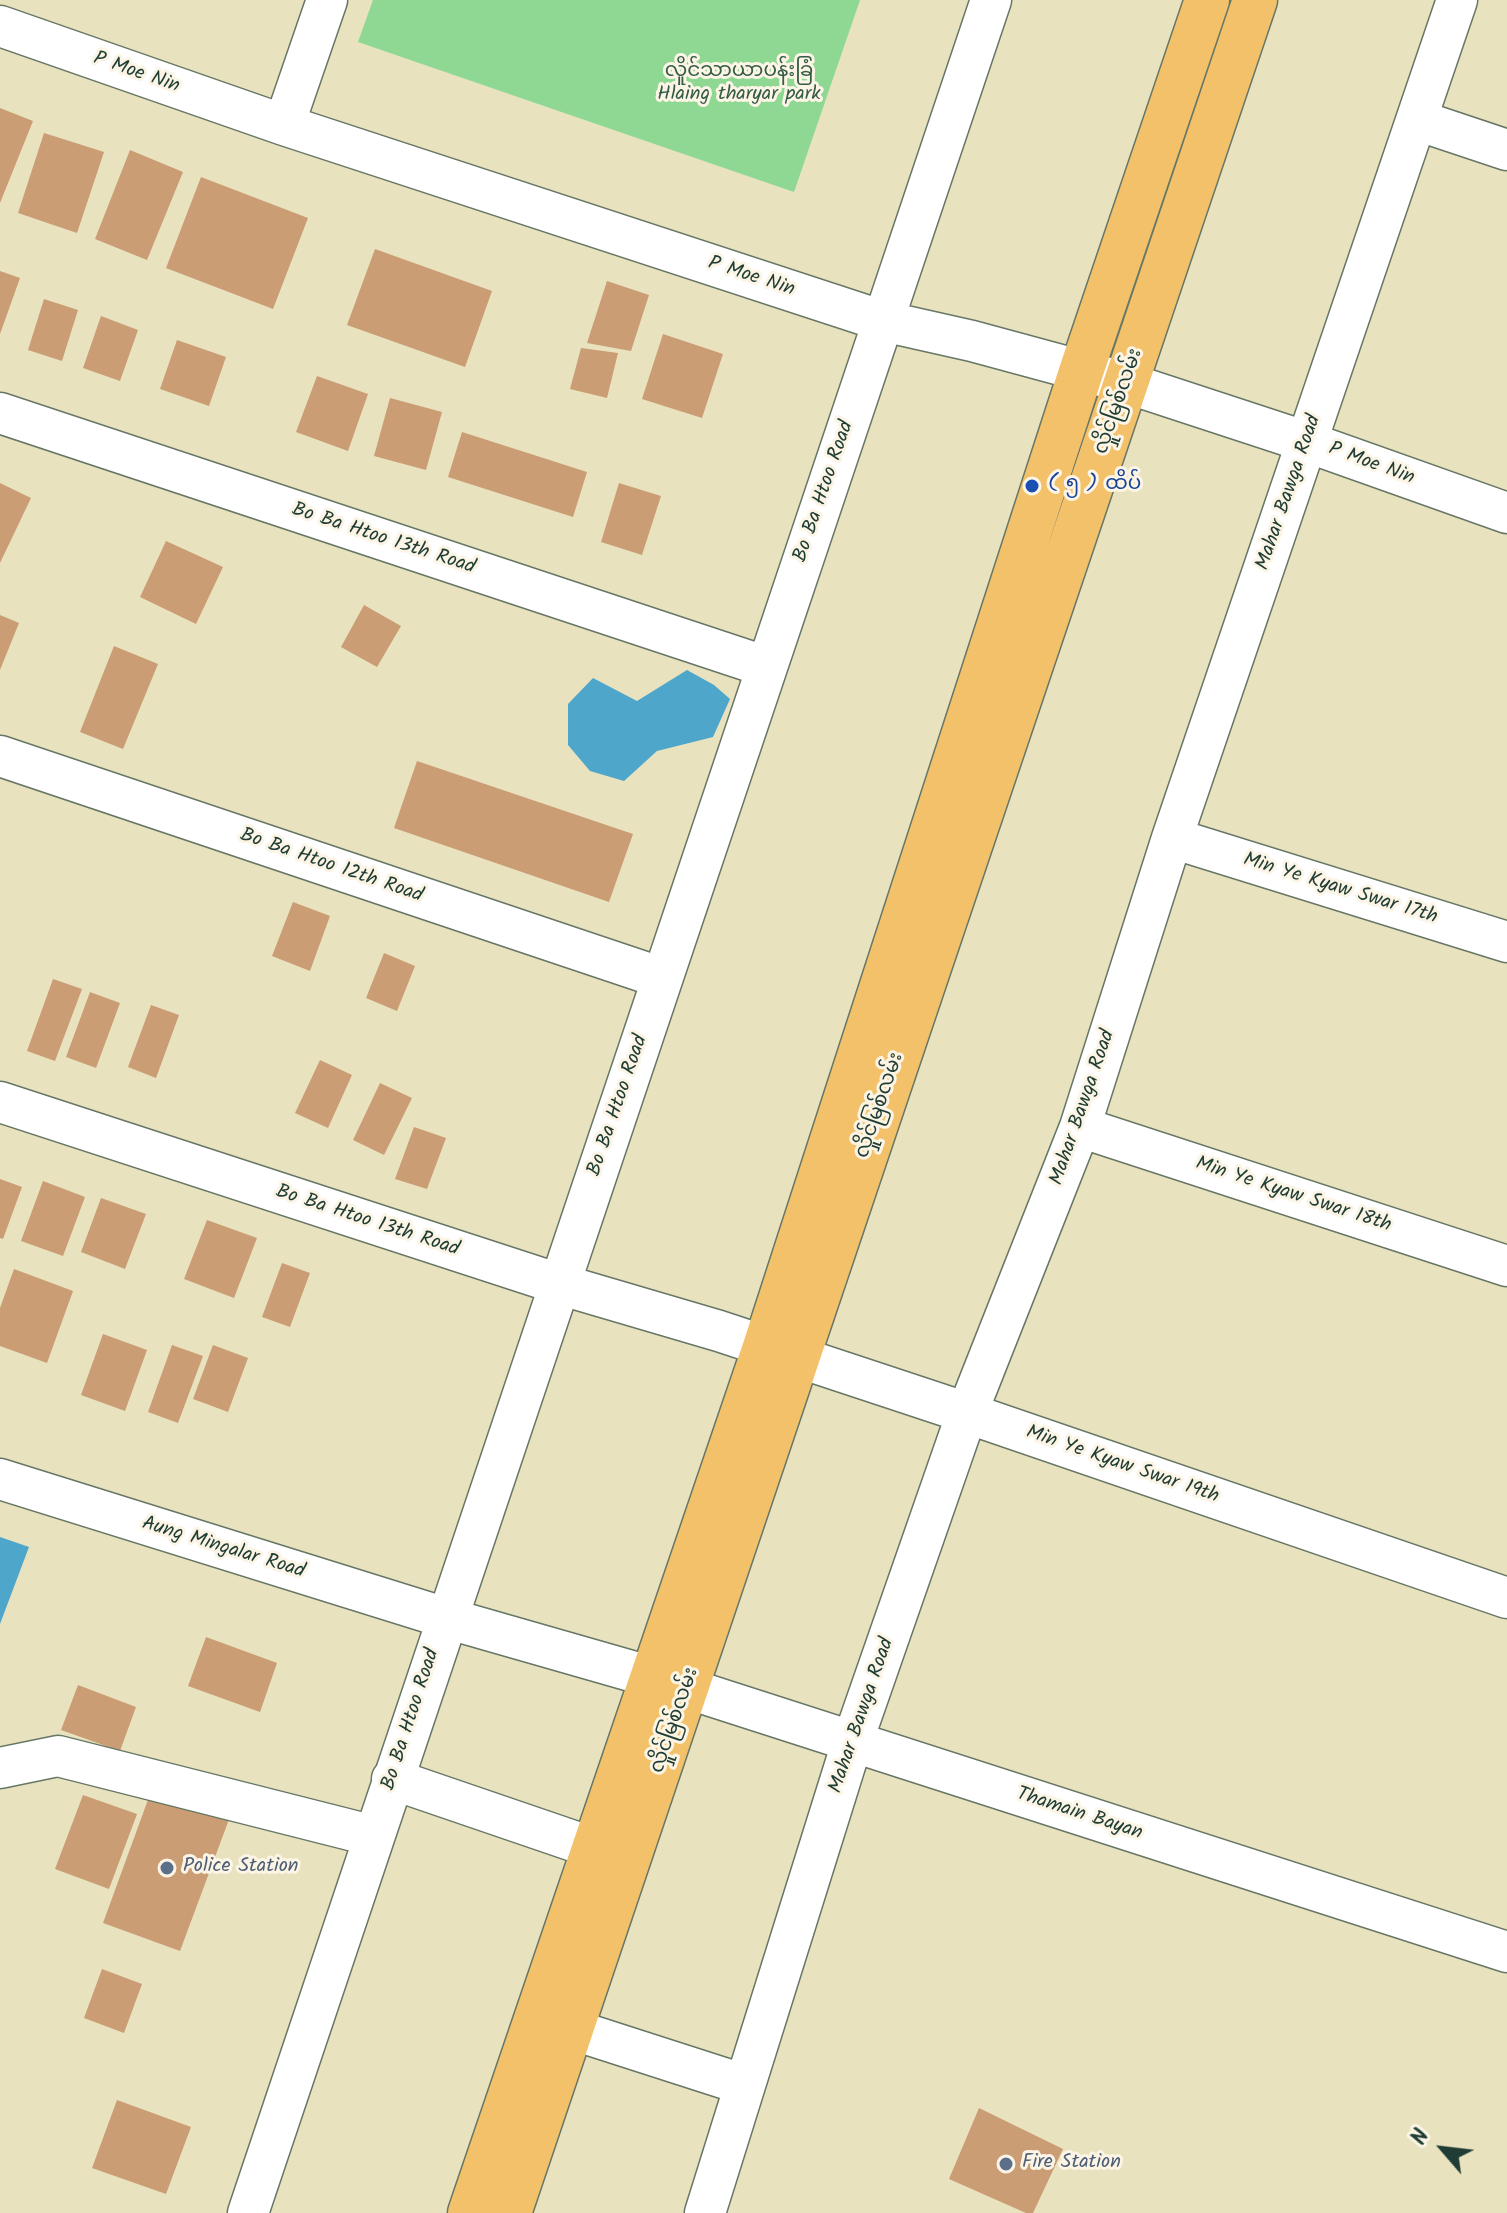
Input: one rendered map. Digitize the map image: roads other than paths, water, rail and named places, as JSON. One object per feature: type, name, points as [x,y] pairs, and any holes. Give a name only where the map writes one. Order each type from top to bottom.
[{"type":"main road","name":"လှိုင်မြစ်လမ်း","points":[[470,2213],[611,1854],[669,1684],[766,1347],[1081,372],[1207,0]]},
{"type":"main road","name":"လှိုင်မြစ်လမ်း","points":[[766,1347],[1127,383],[1255,0]]},
{"type":"main road","name":"လှိုင်မြစ်လမ်း","points":[[509,2213],[571,2029],[611,1854]]},
{"type":"street","points":[[284,125],[327,0]]},
{"type":"street","name":"Bo Ba Htoo Road","points":[[248,2213],[991,0]]},
{"type":"street","name":"Mahar Bawga Road","points":[[705,2213],[852,1743],[967,1413],[1080,1127],[1172,838],[1457,0]]},
{"type":"street","name":"P Moe Nin","points":[[0,26],[284,125],[883,321],[972,341],[1127,383],[1307,442],[1507,513]]},
{"type":"street","points":[[1417,120],[1507,150]]},
{"type":"street","name":"Bo Ba Htoo 13th Road","points":[[0,413],[767,667]]},
{"type":"street","name":"Bo Ba Htoo 12th Road","points":[[0,756],[662,978]]},
{"type":"street","name":"Min Ye Kyaw Swar 17th","points":[[1172,838],[1507,942]]},
{"type":"street","name":"Bo Ba Htoo 13th Road","points":[[0,1102],[559,1284],[766,1347]]},
{"type":"street","name":"Min Ye Kyaw Swar 18th","points":[[1080,1127],[1507,1266]]},
{"type":"street","name":"Min Ye Kyaw Swar 19th","points":[[766,1347],[1507,1598]]},
{"type":"street","name":"Aung Mingalar Road","points":[[0,1479],[669,1684]]},
{"type":"street","name":"Thamain Bayan","points":[[669,1684],[1507,1952]]},
{"type":"street","points":[[0,1768],[58,1756],[374,1836]]},
{"type":"street","points":[[392,1779],[611,1854]]},
{"type":"street","points":[[571,2029],[745,2085]]},
{"type":"water","points":[[687,670],[714,685],[730,699],[713,737],[657,751],[624,781],[590,771],[568,745],[568,704],[593,678],[637,701]]},
{"type":"water","points":[[0,1537],[29,1547],[0,1624]]},
{"type":"place","name":"( ၅ ) ထိပ်","points":[[1032,486]]},
{"type":"place","name":"Police Station","points":[[167,1868]]},
{"type":"place","name":"Fire Station","points":[[1006,2164]]},
{"type":"park label","name":"လှိုင်သာယာပန်းခြံ Hlaing tharyar park","points":[[739,84]]}]
